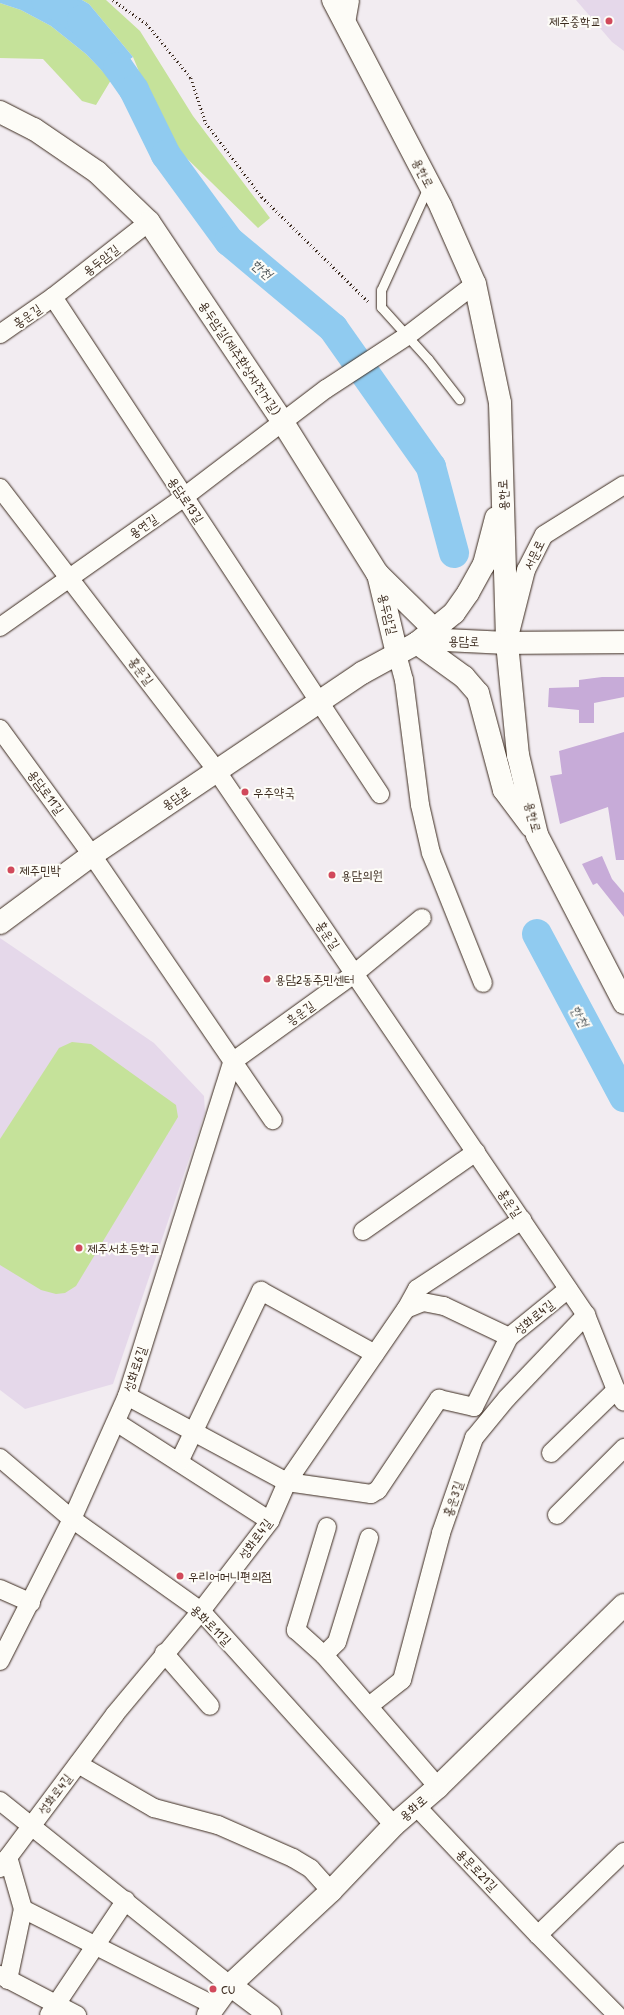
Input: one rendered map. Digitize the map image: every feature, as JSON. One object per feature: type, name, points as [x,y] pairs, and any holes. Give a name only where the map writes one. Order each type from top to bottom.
[{"type":"street","name":"용한로","points":[[333,0],[429,185],[475,284],[500,403],[507,643],[518,755],[536,833],[559,882],[624,1003]]},
{"type":"street","points":[[346,23],[350,0]]},
{"type":"street","name":"용두암길(제주환상자전거길)","points":[[0,112],[34,129],[97,172],[149,222],[282,422],[377,573],[440,635]]},
{"type":"street","name":"용두암길","points":[[53,298],[149,222]]},
{"type":"street","name":"용연길","points":[[0,627],[184,497],[326,390],[407,336],[475,284]]},
{"type":"street","name":"홍운길","points":[[0,334],[53,298]]},
{"type":"street","name":"용담로13길","points":[[53,298],[321,702]]},
{"type":"street","points":[[440,635],[468,593],[484,564],[494,533],[502,475]]},
{"type":"street","name":"서문로","points":[[507,643],[526,570],[544,535],[624,485]]},
{"type":"street","name":"홍운길","points":[[0,488],[71,578],[216,770],[586,1315],[620,1396]]},
{"type":"street","name":"용두암길","points":[[377,573],[397,654]]},
{"type":"street","name":"용담로","points":[[0,923],[92,855],[216,770],[321,702],[362,673],[417,643],[440,635],[507,643],[624,642]]},
{"type":"street","points":[[417,643],[464,677],[478,693],[504,790],[536,833]]},
{"type":"street","points":[[397,654],[404,680],[420,806],[431,853],[483,983]]},
{"type":"street","points":[[321,702],[380,794]]},
{"type":"street","name":"용담로11길","points":[[0,729],[92,855]]},
{"type":"street","points":[[92,855],[273,1120]]},
{"type":"street","name":"흥운길","points":[[232,1062],[354,974],[422,918]]},
{"type":"street","name":"성화로6길","points":[[0,1661],[31,1603],[72,1520],[127,1396],[232,1062]]},
{"type":"street","points":[[363,1231],[476,1152]]},
{"type":"street","points":[[406,1309],[417,1289],[522,1220]]},
{"type":"street","name":"성화로4길","points":[[4,1863],[164,1653],[200,1611],[270,1520],[287,1482],[406,1309],[423,1302],[444,1306],[508,1337],[568,1289]]},
{"type":"street","points":[[179,1462],[192,1431],[261,1291],[375,1354]]},
{"type":"street","name":"홍운3길","points":[[369,1706],[402,1680],[441,1533],[474,1438],[507,1398],[586,1315]]},
{"type":"street","points":[[127,1396],[287,1482],[371,1494],[378,1490],[439,1399],[474,1407],[508,1337]]},
{"type":"street","points":[[551,1453],[620,1396]]},
{"type":"street","points":[[116,1422],[270,1520]]},
{"type":"street","points":[[557,1515],[624,1448]]},
{"type":"street","name":"용화로11길","points":[[0,1458],[72,1520],[200,1611],[394,1825]]},
{"type":"street","points":[[327,1527],[296,1630],[324,1655],[438,1787]]},
{"type":"street","points":[[324,1655],[337,1642],[369,1538]]},
{"type":"street","points":[[0,1589],[31,1603]]},
{"type":"street","name":"용화로","points":[[210,2010],[230,1984],[331,1891],[394,1825],[438,1787],[624,1605]]},
{"type":"street","points":[[164,1653],[210,1706]]},
{"type":"street","points":[[78,1764],[154,1808],[218,1825],[293,1858],[311,1869],[331,1891]]},
{"type":"street","points":[[0,1801],[270,2015]]},
{"type":"street","name":"용문로21길","points":[[416,1806],[538,1935],[617,2015]]},
{"type":"street","points":[[538,1935],[624,1852]]},
{"type":"street","points":[[4,1863],[23,1909],[4,1977],[53,2010],[77,2015]]},
{"type":"street","points":[[53,2010],[94,1945],[126,1900]]},
{"type":"street","points":[[23,1909],[94,1945],[210,2010]]},
{"type":"lane","points":[[429,185],[381,290],[381,307],[459,399]]},
{"type":"path","points":[[113,0],[147,24],[191,78],[206,123],[262,197],[367,301],[381,307]]},
{"type":"shaded area","name":"제주중학교","points":[[576,0],[624,0],[624,51],[612,42]]},
{"type":"shaded area","name":"제주서초등학교","points":[[0,938],[154,1043],[204,1096],[205,1112],[113,1384],[25,1409],[0,1390]]},
{"type":"green space","points":[[82,0],[106,0],[140,31],[193,116],[270,218],[258,228],[167,139],[133,57],[89,4]]},
{"type":"green space","points":[[0,3],[21,10],[51,26],[86,54],[111,80],[96,105],[82,101],[43,59],[0,58]]},
{"type":"green space","points":[[72,1042],[91,1044],[176,1105],[178,1117],[76,1286],[65,1293],[56,1294],[41,1290],[0,1265],[0,1139],[59,1048]]},
{"type":"water","points":[[0,0],[82,0],[89,4],[133,57],[118,67],[111,80],[86,54],[51,26],[21,10],[0,3]]},
{"type":"building","points":[[602,677],[624,677],[624,697],[594,703],[594,723],[579,723],[579,710],[548,707],[549,688],[579,687],[579,680]]},
{"type":"building","points":[[624,732],[624,860],[616,860],[608,807],[560,824],[550,776],[562,774],[559,751]]},
{"type":"building","points":[[602,856],[612,879],[624,893],[624,917],[597,883],[593,885],[582,864]]},
{"type":"waterway","name":"한천","points":[[46,0],[82,20],[118,67],[134,90],[166,155],[229,241],[333,328],[431,467],[454,553]]},
{"type":"waterway","name":"한천","points":[[537,934],[624,1097]]},
{"type":"place","name":"제주중학교","points":[[609,21]]},
{"type":"place","name":"우주약국","points":[[245,792]]},
{"type":"place","name":"제주민박","points":[[11,870]]},
{"type":"place","name":"용담의원","points":[[332,875]]},
{"type":"place","name":"용담2동주민센터","points":[[267,979]]},
{"type":"place","name":"제주서초등학교","points":[[79,1248]]},
{"type":"place","name":"우리어머니편의점","points":[[180,1576]]},
{"type":"place","name":"CU","points":[[213,1989]]}]
